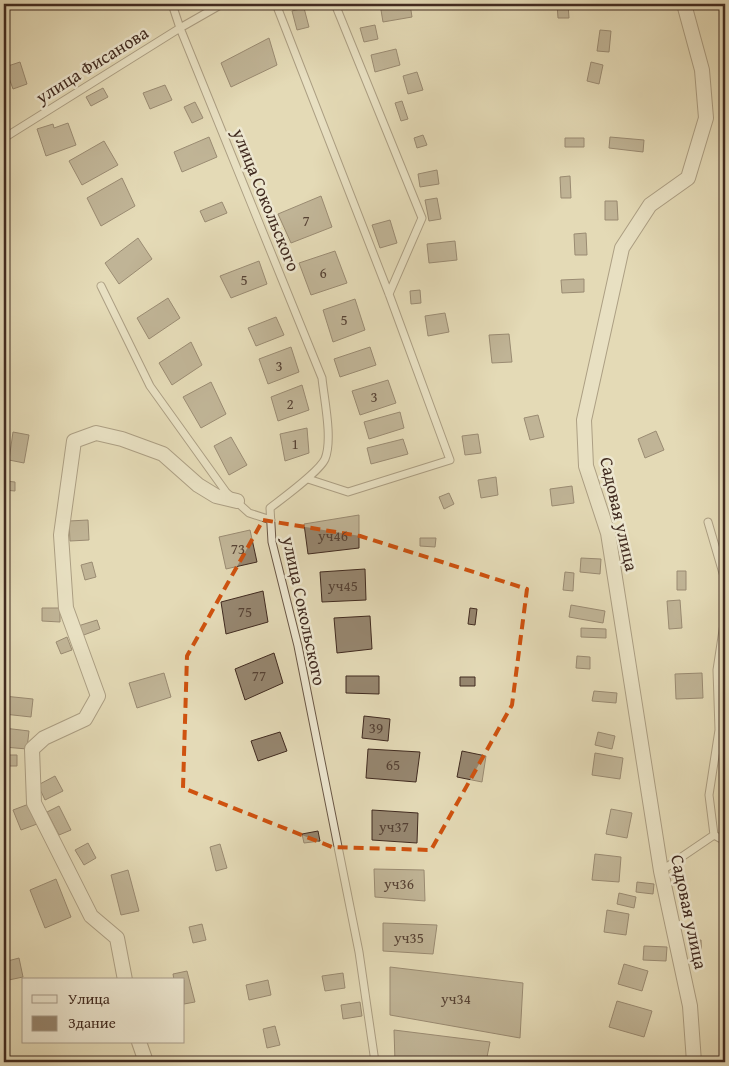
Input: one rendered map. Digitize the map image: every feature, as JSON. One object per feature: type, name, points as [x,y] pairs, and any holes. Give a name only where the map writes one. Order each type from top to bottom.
[{"type":"street","name":"Садовая улица","points":[[684,4],[702,70],[706,118],[688,178],[650,205],[622,248],[584,420],[586,466],[608,533],[661,871],[690,1006],[694,1062]]},
{"type":"street","points":[[125,978],[117,938],[91,916],[34,803],[32,749],[44,738],[85,718],[98,696],[66,608],[60,535],[74,441],[96,433],[122,439],[163,454],[198,486],[216,496],[237,501]]},
{"type":"street","points":[[140,1044],[146,1062]]},
{"type":"lane","name":"улица Сокольского","points":[[172,4],[180,28],[322,378],[329,434],[325,459],[308,478],[270,508],[272,542],[298,646],[359,952],[375,1062]]},
{"type":"lane","name":"улица Фисанова","points":[[6,136],[222,4]]},
{"type":"lane","points":[[276,4],[389,294],[450,460],[348,492],[308,478]]},
{"type":"lane","points":[[335,4],[422,218],[389,294]]},
{"type":"lane","points":[[4,127],[6,136]]},
{"type":"lane","points":[[101,286],[150,386],[226,492],[249,513],[271,520]]},
{"type":"lane","points":[[708,522],[725,580]]},
{"type":"lane","points":[[714,835],[709,796],[719,730],[717,670],[725,617]]},
{"type":"lane","points":[[661,871],[714,835]]},
{"type":"lane","points":[[714,835],[725,841]]},
{"type":"highlighted area","points":[[263,520],[360,536],[527,589],[512,705],[431,850],[332,847],[183,788],[187,656]]},
{"type":"building","points":[[380,4],[410,4],[412,17],[383,22]]},
{"type":"building","points":[[557,4],[568,4],[569,18],[558,18]]},
{"type":"building","points":[[304,8],[309,27],[297,30],[292,11]]},
{"type":"building","points":[[375,25],[378,39],[364,42],[360,28]]},
{"type":"building","points":[[600,30],[611,31],[609,52],[597,51]]},
{"type":"building","points":[[269,38],[277,65],[231,87],[221,63]]},
{"type":"building","points":[[396,49],[400,65],[375,72],[371,55]]},
{"type":"building","points":[[20,62],[27,84],[13,89],[5,67]]},
{"type":"building","points":[[591,62],[603,65],[599,84],[587,81]]},
{"type":"building","points":[[417,72],[423,90],[408,94],[403,76]]},
{"type":"building","points":[[165,85],[172,100],[150,109],[143,93]]},
{"type":"building","points":[[103,88],[108,97],[91,106],[86,97]]},
{"type":"building","points":[[402,101],[408,119],[401,121],[395,103]]},
{"type":"building","points":[[195,102],[203,118],[192,123],[184,107]]},
{"type":"building","points":[[68,123],[76,145],[46,156],[37,129],[53,124],[54,128]]},
{"type":"building","points":[[423,135],[427,145],[417,148],[414,138]]},
{"type":"building","points":[[209,137],[217,157],[182,172],[174,152]]},
{"type":"building","points":[[610,137],[644,140],[643,152],[609,148]]},
{"type":"building","points":[[565,138],[584,138],[584,147],[565,147]]},
{"type":"building","points":[[104,141],[118,165],[82,185],[69,161]]},
{"type":"building","points":[[4,152],[9,166],[4,167]]},
{"type":"building","points":[[437,170],[439,184],[420,187],[418,174]]},
{"type":"building","points":[[570,176],[571,198],[561,198],[560,177]]},
{"type":"building","points":[[122,178],[135,206],[101,226],[87,198]]},
{"type":"building","points":[[321,196],[332,227],[291,243],[278,214]]},
{"type":"building","points":[[437,198],[441,219],[429,221],[425,200]]},
{"type":"building","points":[[605,201],[617,201],[618,220],[605,220]]},
{"type":"building","points":[[222,202],[227,213],[205,222],[200,211]]},
{"type":"building","points":[[390,220],[397,243],[380,248],[372,225]]},
{"type":"building","points":[[586,233],[587,255],[575,255],[574,234]]},
{"type":"building","points":[[138,238],[152,259],[119,284],[105,263]]},
{"type":"building","points":[[455,241],[457,260],[429,263],[427,244]]},
{"type":"building","points":[[335,251],[347,283],[311,295],[299,263]]},
{"type":"building","points":[[259,261],[267,284],[231,298],[220,276]]},
{"type":"building","points":[[584,279],[584,292],[562,293],[561,280]]},
{"type":"building","points":[[420,290],[421,303],[411,304],[410,291]]},
{"type":"building","points":[[168,298],[180,318],[149,339],[137,318]]},
{"type":"building","points":[[355,299],[365,330],[333,342],[323,310]]},
{"type":"building","points":[[445,313],[449,332],[428,336],[425,316]]},
{"type":"building","points":[[276,317],[284,335],[256,346],[248,328]]},
{"type":"building","points":[[509,334],[512,362],[492,363],[489,335]]},
{"type":"building","points":[[191,342],[202,365],[172,385],[159,363]]},
{"type":"building","points":[[291,347],[299,372],[268,384],[259,359]]},
{"type":"building","points":[[370,347],[376,365],[340,377],[334,359]]},
{"type":"building","points":[[388,380],[396,403],[360,415],[352,391]]},
{"type":"building","points":[[211,382],[226,414],[201,428],[183,397]]},
{"type":"building","points":[[302,385],[309,410],[278,421],[271,397]]},
{"type":"building","points":[[400,412],[404,428],[369,439],[364,422]]},
{"type":"building","points":[[538,415],[544,437],[530,440],[524,418]]},
{"type":"building","points":[[307,428],[309,453],[285,461],[280,434]]},
{"type":"building","points":[[656,431],[664,450],[645,458],[638,439]]},
{"type":"building","points":[[13,432],[29,435],[24,463],[9,460]]},
{"type":"building","points":[[478,434],[481,453],[465,455],[462,436]]},
{"type":"building","points":[[231,437],[247,465],[229,475],[214,446]]},
{"type":"building","points":[[403,439],[408,454],[371,464],[367,448]]},
{"type":"building","points":[[496,477],[498,495],[481,498],[478,480]]},
{"type":"building","points":[[5,481],[15,482],[15,491],[4,490]]},
{"type":"building","points":[[572,486],[574,503],[552,506],[550,489]]},
{"type":"building","points":[[449,493],[454,504],[444,509],[439,497]]},
{"type":"building","points":[[359,515],[359,548],[308,554],[304,524]]},
{"type":"building","points":[[88,520],[89,540],[70,541],[69,521]]},
{"type":"building","points":[[250,530],[257,562],[226,569],[219,537]]},
{"type":"building","points":[[420,538],[436,538],[435,547],[420,546]]},
{"type":"building","points":[[581,558],[601,559],[600,574],[580,572]]},
{"type":"building","points":[[92,562],[96,577],[85,580],[81,565]]},
{"type":"building","points":[[365,569],[366,600],[322,602],[320,572]]},
{"type":"building","points":[[677,571],[686,571],[686,590],[677,590]]},
{"type":"building","points":[[565,572],[574,573],[573,591],[563,590]]},
{"type":"building","points":[[263,591],[268,622],[226,634],[221,602]]},
{"type":"building","points":[[680,600],[682,628],[669,629],[667,601]]},
{"type":"building","points":[[571,605],[605,611],[603,623],[569,617]]},
{"type":"building","points":[[42,608],[60,608],[60,622],[42,621]]},
{"type":"building","points":[[470,608],[477,609],[475,625],[468,624]]},
{"type":"building","points":[[370,616],[372,649],[337,653],[334,618]]},
{"type":"building","points":[[97,620],[100,629],[81,636],[78,626]]},
{"type":"building","points":[[581,628],[606,629],[606,638],[581,637]]},
{"type":"building","points":[[67,637],[72,650],[61,654],[56,642]]},
{"type":"building","points":[[274,653],[283,683],[245,700],[235,669]]},
{"type":"building","points":[[577,656],[590,657],[590,669],[576,668]]},
{"type":"building","points":[[164,673],[171,697],[137,708],[129,683]]},
{"type":"building","points":[[702,673],[703,698],[676,699],[675,674]]},
{"type":"building","points":[[346,676],[379,676],[379,694],[346,693]]},
{"type":"building","points":[[460,677],[475,677],[475,686],[460,686]]},
{"type":"building","points":[[594,691],[617,693],[616,703],[592,701]]},
{"type":"building","points":[[4,696],[33,699],[31,717],[4,714]]},
{"type":"building","points":[[364,716],[390,719],[388,741],[362,738]]},
{"type":"building","points":[[4,728],[29,731],[27,749],[4,747]]},
{"type":"building","points":[[280,732],[287,751],[258,761],[251,741]]},
{"type":"building","points":[[598,732],[615,736],[612,749],[595,745]]},
{"type":"building","points":[[368,749],[420,752],[416,782],[366,778]]},
{"type":"building","points":[[462,751],[486,756],[482,782],[457,777]]},
{"type":"building","points":[[595,753],[623,758],[620,779],[592,775]]},
{"type":"building","points":[[4,755],[17,755],[17,766],[4,766]]},
{"type":"building","points":[[55,776],[63,791],[45,800],[38,785]]},
{"type":"building","points":[[29,804],[37,824],[21,830],[13,810]]},
{"type":"building","points":[[59,806],[71,830],[59,835],[47,812]]},
{"type":"building","points":[[611,809],[632,813],[627,838],[606,834]]},
{"type":"building","points":[[372,810],[418,813],[417,843],[372,840]]},
{"type":"building","points":[[318,831],[320,841],[304,843],[302,834]]},
{"type":"building","points":[[88,843],[96,858],[84,865],[75,850]]},
{"type":"building","points":[[220,844],[227,868],[216,871],[210,847]]},
{"type":"building","points":[[595,854],[621,857],[619,882],[592,880]]},
{"type":"building","points":[[374,869],[424,870],[425,901],[375,897]]},
{"type":"building","points":[[128,870],[139,911],[121,915],[111,875]]},
{"type":"building","points":[[56,879],[71,917],[45,928],[30,890]]},
{"type":"building","points":[[637,882],[654,884],[653,894],[636,892]]},
{"type":"building","points":[[619,893],[636,897],[634,908],[617,904]]},
{"type":"building","points":[[607,910],[629,914],[626,935],[604,932]]},
{"type":"building","points":[[383,923],[437,925],[433,954],[383,951]]},
{"type":"building","points":[[202,924],[206,940],[193,943],[189,927]]},
{"type":"building","points":[[701,940],[702,964],[692,964],[691,941]]},
{"type":"building","points":[[644,946],[667,947],[666,961],[643,960]]},
{"type":"building","points":[[19,958],[23,977],[4,981],[4,962]]},
{"type":"building","points":[[624,964],[648,971],[642,991],[618,984]]},
{"type":"building","points":[[390,967],[523,983],[520,1038],[390,1015]]},
{"type":"building","points":[[187,971],[195,1002],[185,1004],[185,978],[174,978],[173,974]]},
{"type":"building","points":[[343,973],[345,988],[325,991],[322,976]]},
{"type":"building","points":[[268,980],[271,995],[249,1000],[246,985]]},
{"type":"building","points":[[617,1001],[652,1011],[644,1037],[609,1027]]},
{"type":"building","points":[[360,1002],[362,1016],[343,1019],[341,1005]]},
{"type":"building","points":[[275,1026],[280,1045],[267,1048],[263,1029]]},
{"type":"building","points":[[394,1030],[490,1042],[486,1062],[395,1062]]}]
